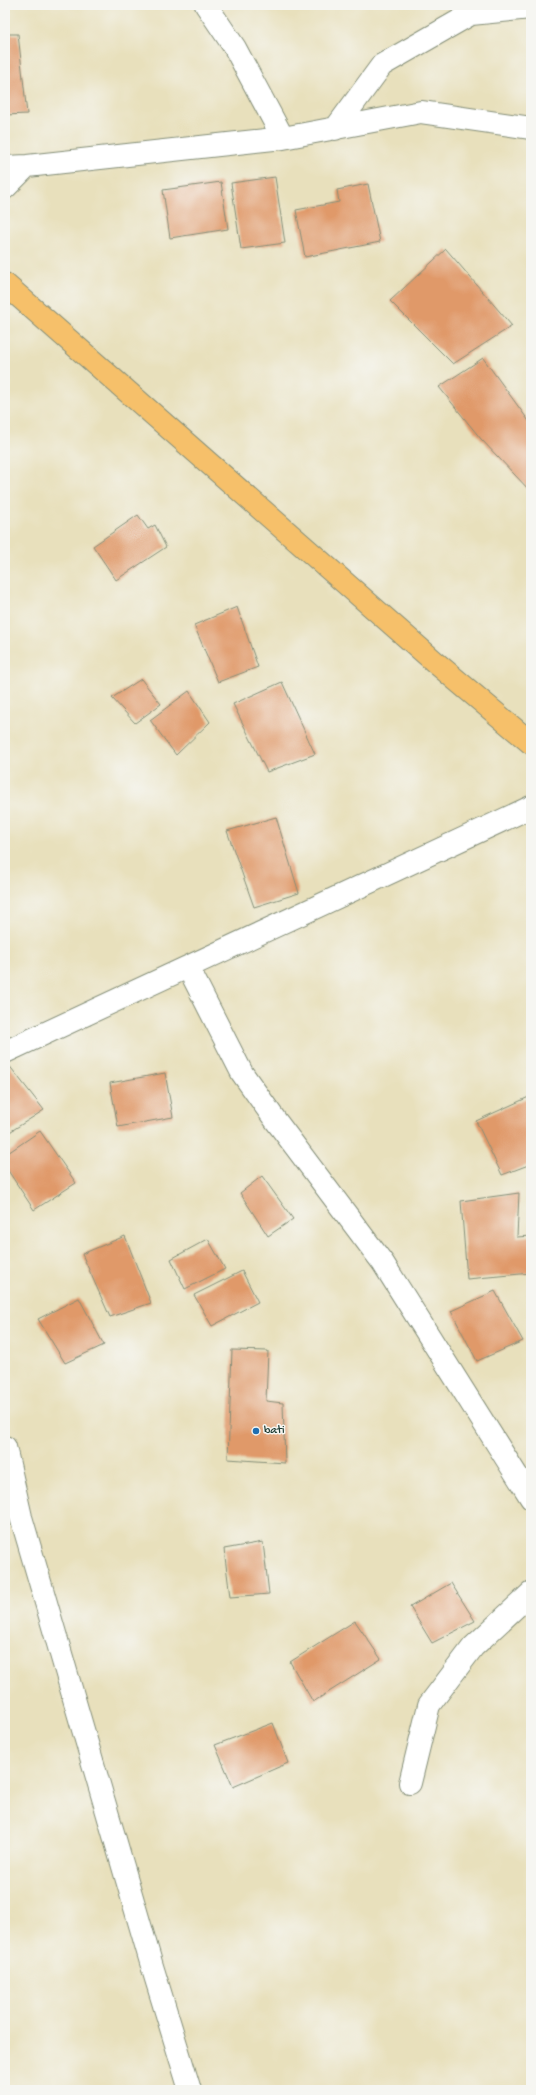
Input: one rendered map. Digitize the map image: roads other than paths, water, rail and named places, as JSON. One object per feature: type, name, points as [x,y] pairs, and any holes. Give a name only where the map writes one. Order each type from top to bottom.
[{"type":"highway","points":[[5,283],[429,657],[531,743]]},
{"type":"street","points":[[206,5],[235,48],[283,138]]},
{"type":"street","points":[[335,129],[382,65],[470,14],[531,8]]},
{"type":"street","points":[[5,167],[27,166],[283,138],[421,112],[531,128]]},
{"type":"street","points":[[5,188],[27,166]]},
{"type":"street","points":[[5,1052],[531,807]]},
{"type":"street","points":[[188,967],[242,1073],[276,1121],[383,1263],[531,1498]]},
{"type":"street","points":[[5,1447],[21,1517],[149,1958],[190,2090]]},
{"type":"street","points":[[410,1783],[429,1705],[473,1648],[531,1593]]},
{"type":"place","name":"bati","points":[[256,1431]]}]
